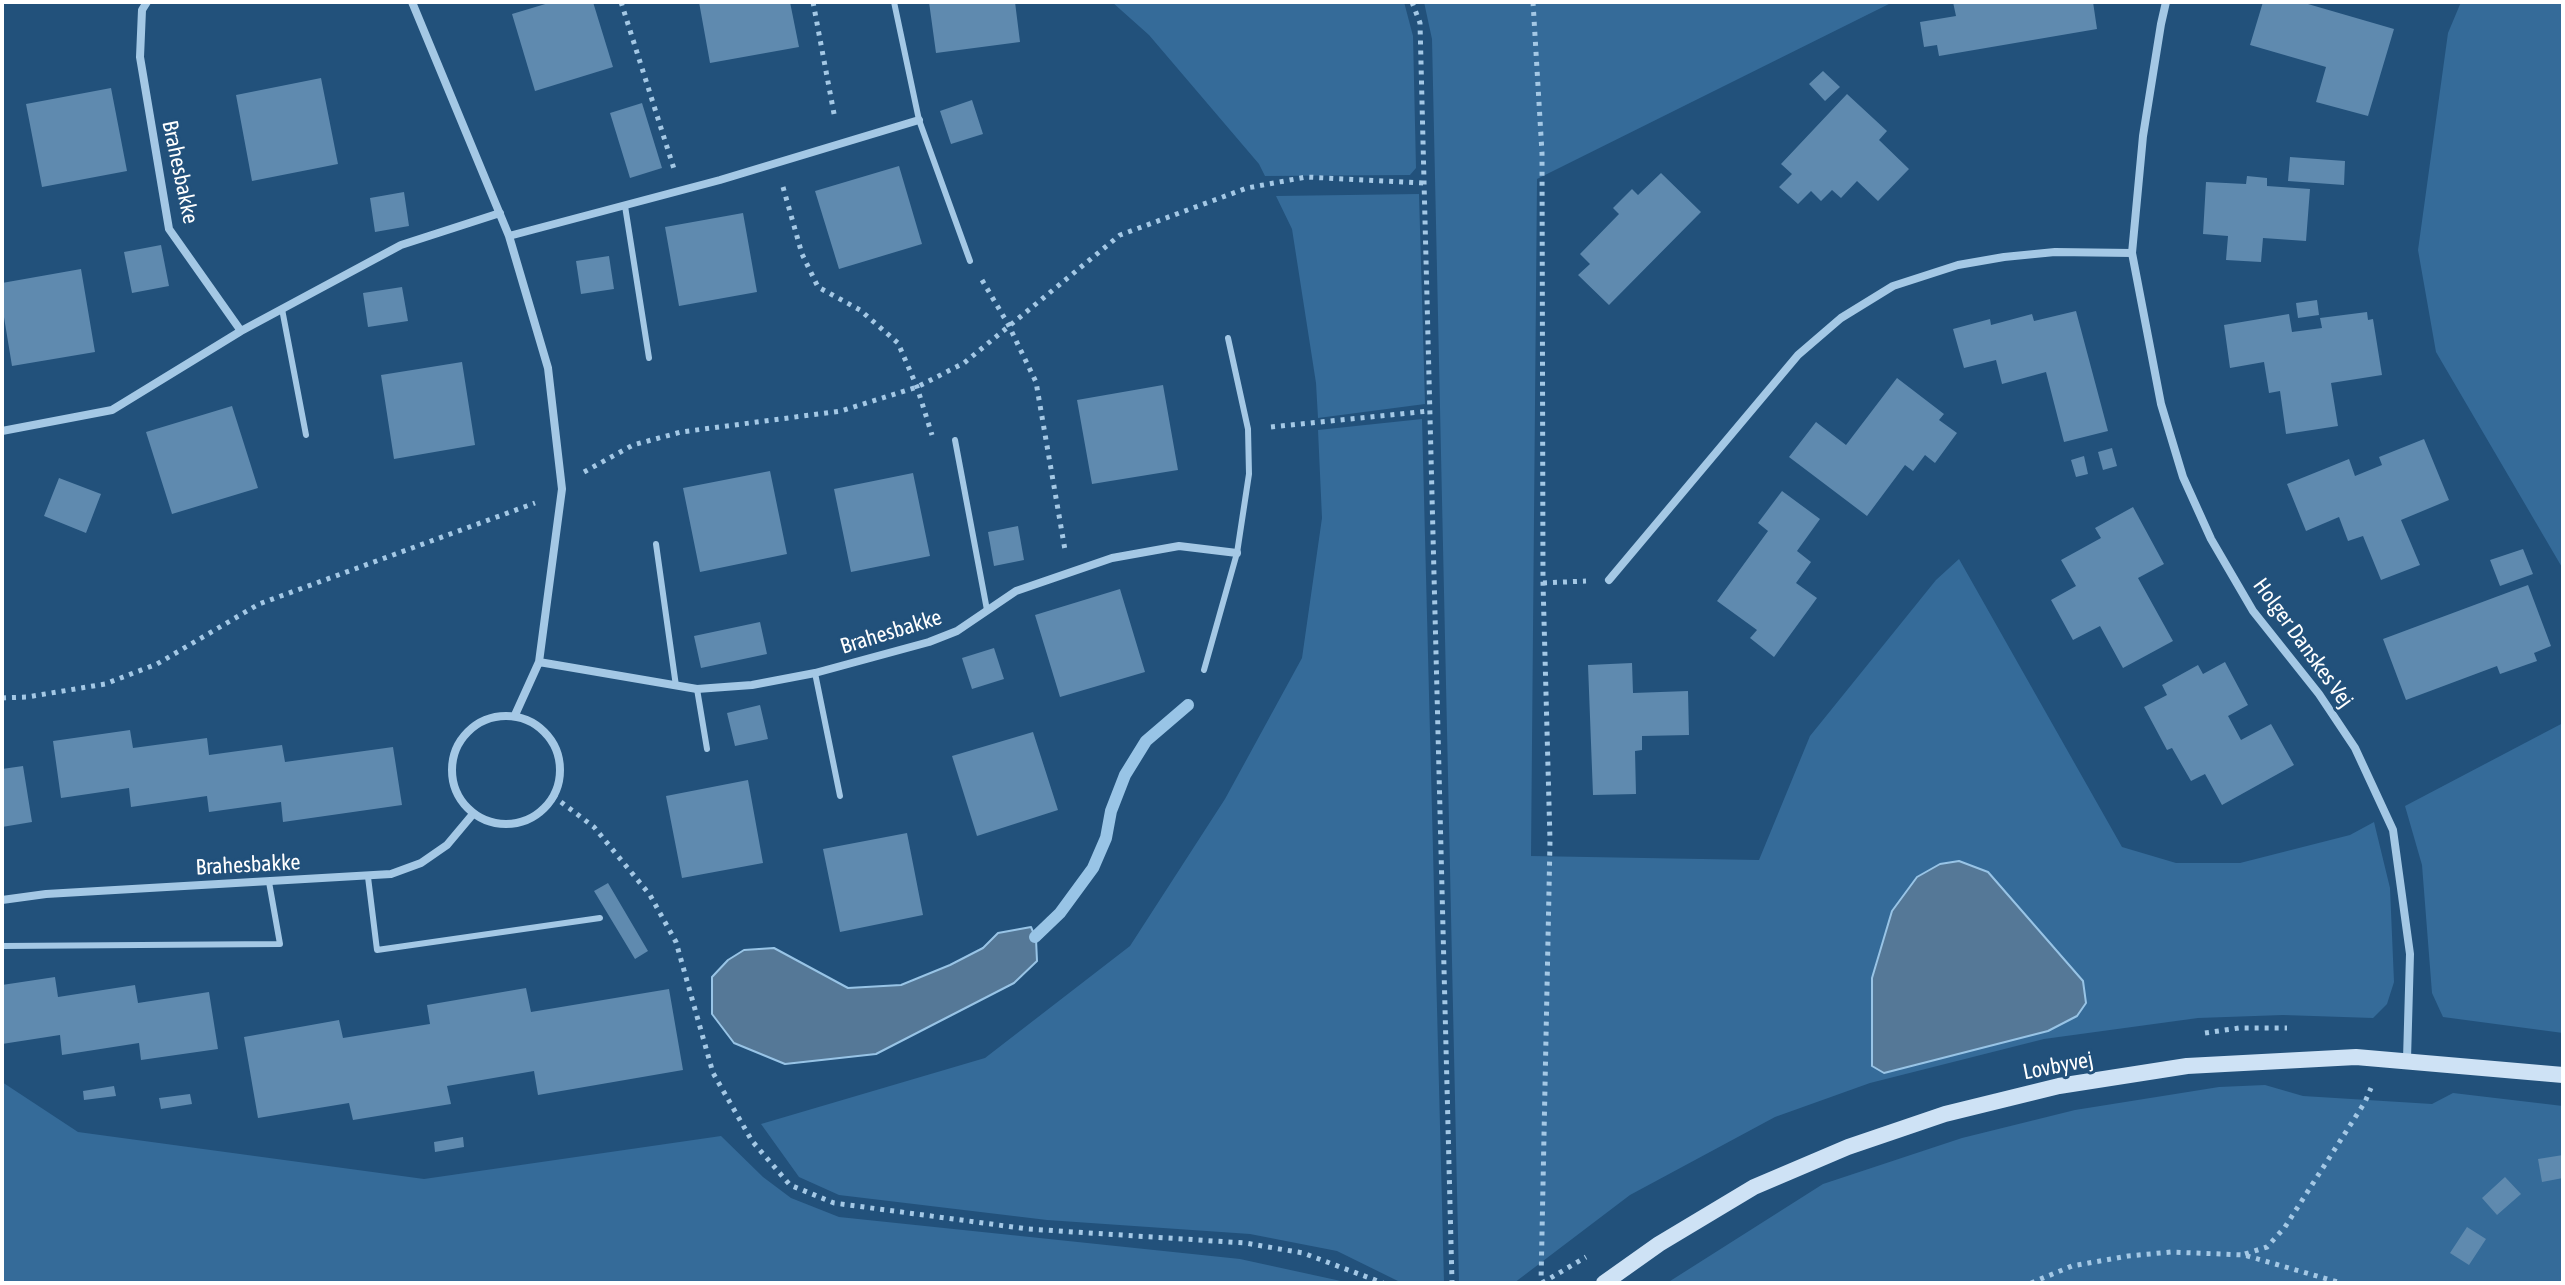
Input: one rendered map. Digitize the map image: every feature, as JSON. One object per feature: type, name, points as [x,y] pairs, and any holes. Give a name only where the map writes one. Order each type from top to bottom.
[{"type":"street","name":"Brahesbakke","points":[[147,2],[142,10],[140,57],[169,229],[241,331]]},
{"type":"street","points":[[412,2],[509,236],[548,368],[562,489],[539,662],[515,715]]},
{"type":"street","name":"Holger Danskes Vej","points":[[2166,2],[2143,136],[2132,253],[2161,404],[2183,477],[2211,539],[2253,611],[2319,694],[2355,748],[2393,830],[2410,954],[2407,1059]]},
{"type":"street","points":[[509,236],[681,191],[919,120]]},
{"type":"street","points":[[2,431],[112,410],[241,331],[401,245],[500,213]]},
{"type":"street","points":[[1609,580],[1788,366],[1841,318],[1893,286],[1958,265],[2055,252],[2132,253]]},
{"type":"street","name":"Brahesbakke","points":[[539,662],[697,689],[752,685],[815,673],[929,642],[957,631],[1016,591],[1112,558],[1179,546],[1237,553]]},
{"type":"street","points":[[515,715],[534,723],[550,737],[559,756],[560,776],[553,796],[542,810],[526,820],[508,824],[490,822],[473,814],[459,798],[452,778],[452,758],[460,739],[475,724],[494,716],[515,715]]},
{"type":"street","name":"Brahesbakke","points":[[2,900],[46,894],[391,874],[421,863],[447,845],[473,814]]},
{"type":"street","name":"Lovbyvej","points":[[1604,1283],[1659,1244],[1754,1187],[1848,1147],[1945,1114],[2059,1086],[2187,1066],[2356,1057],[2407,1059],[2563,1075]]},
{"type":"lane","points":[[894,2],[919,120],[970,261]]},
{"type":"lane","points":[[625,206],[649,358]]},
{"type":"lane","points":[[282,309],[306,435]]},
{"type":"lane","points":[[1204,670],[1237,553],[1249,474],[1248,429],[1228,338]]},
{"type":"lane","points":[[955,440],[987,610]]},
{"type":"lane","points":[[656,544],[676,686]]},
{"type":"lane","points":[[815,673],[840,796]]},
{"type":"lane","points":[[697,689],[707,749]]},
{"type":"lane","points":[[368,877],[377,950],[600,918]]},
{"type":"lane","points":[[2,946],[280,944],[269,882]]},
{"type":"path","points":[[621,2],[681,191]]},
{"type":"path","points":[[813,2],[840,143]]},
{"type":"path","points":[[1412,2],[1420,23],[1452,1283]]},
{"type":"path","points":[[1533,2],[1542,153],[1543,583],[1550,841],[1541,1283]]},
{"type":"path","points":[[776,163],[802,254],[818,287],[860,310],[898,343],[917,387],[933,439],[955,440]]},
{"type":"path","points":[[2,698],[105,684],[157,664],[259,604],[529,507],[562,489],[591,466],[645,441],[681,432],[841,411],[917,387],[964,363],[1120,235],[1247,188],[1306,177],[1424,183]]},
{"type":"path","points":[[970,261],[1008,324],[1036,382],[1069,571]]},
{"type":"path","points":[[1248,429],[1429,411]]},
{"type":"path","points":[[1543,583],[1609,580]]},
{"type":"path","points":[[553,796],[594,827],[650,895],[676,942],[713,1073],[752,1141],[790,1185],[834,1203],[1028,1229],[1245,1243],[1303,1253],[1383,1283]]},
{"type":"path","points":[[2244,1255],[2267,1247],[2285,1227],[2365,1102],[2385,1058]]},
{"type":"path","points":[[2031,1283],[2072,1266],[2171,1252],[2244,1255],[2341,1283]]},
{"type":"shaded area","points":[[1112,2],[1404,2],[1413,36],[1416,168],[1410,175],[1265,176],[1259,164],[1149,35]]},
{"type":"shaded area","points":[[1424,2],[1893,2],[1537,179],[1531,856],[1759,860],[1810,736],[1936,580],[1959,559],[2122,847],[2176,863],[2240,863],[2350,835],[2374,822],[2390,888],[2394,982],[2387,1004],[2373,1018],[2283,1015],[2198,1018],[2044,1039],[1870,1083],[1775,1117],[1630,1195],[1514,1283],[1459,1283],[1432,39]]},
{"type":"shaded area","points":[[2461,2],[2563,2],[2563,569],[2436,352],[2418,250],[2448,33]]},
{"type":"shaded area","points":[[1419,194],[1425,404],[1318,418],[1316,383],[1292,229],[1276,196]]},
{"type":"shaded area","points":[[1422,419],[1444,1283],[1402,1283],[1337,1251],[1250,1234],[1047,1220],[839,1195],[799,1177],[761,1124],[985,1058],[1130,946],[1225,799],[1302,658],[1322,518],[1318,430]]},
{"type":"shaded area","points":[[2563,723],[2563,1033],[2443,1017],[2432,993],[2422,865],[2405,806]]},
{"type":"shaded area","points":[[1959,861],[1988,872],[2083,981],[2086,1003],[2077,1016],[2048,1031],[1884,1073],[1872,1066],[1872,978],[1892,911],[1917,877],[1940,864]]},
{"type":"shaded area","points":[[1031,927],[1036,939],[1037,961],[1014,983],[876,1054],[785,1064],[734,1043],[712,1014],[712,977],[728,960],[744,950],[774,948],[848,988],[901,985],[983,948],[998,933]]},
{"type":"shaded area","points":[[2,1082],[78,1132],[424,1179],[721,1136],[763,1177],[791,1198],[839,1217],[1240,1259],[1350,1283],[2,1283]]},
{"type":"shaded area","points":[[2265,1085],[2303,1096],[2432,1104],[2453,1093],[2563,1106],[2563,1283],[1667,1283],[1823,1184],[1962,1138],[2075,1110],[2219,1087]]},
{"type":"building","points":[[552,2],[593,2],[613,67],[535,91],[512,14]]},
{"type":"building","points":[[699,2],[790,2],[799,47],[710,63]]},
{"type":"building","points":[[929,2],[1015,2],[1020,42],[936,53]]},
{"type":"building","points":[[1953,2],[2093,2],[2097,29],[1939,56],[1937,45],[1924,47],[1920,22],[1956,16]]},
{"type":"building","points":[[2263,2],[2301,2],[2394,29],[2368,116],[2316,102],[2326,67],[2250,45]]},
{"type":"building","points":[[1823,71],[1840,87],[1825,101],[1809,84]]},
{"type":"building","points":[[321,78],[338,164],[252,181],[236,95]]},
{"type":"building","points":[[111,88],[127,171],[42,187],[26,104]]},
{"type":"building","points":[[1847,94],[1887,131],[1879,140],[1909,169],[1878,201],[1857,181],[1841,198],[1832,190],[1821,201],[1811,191],[1798,204],[1779,187],[1792,174],[1781,164]]},
{"type":"building","points":[[972,100],[983,134],[951,144],[940,111]]},
{"type":"building","points":[[642,103],[662,168],[630,178],[610,113]]},
{"type":"building","points":[[2290,157],[2345,161],[2344,185],[2288,181]]},
{"type":"building","points":[[899,166],[922,244],[839,269],[815,191]]},
{"type":"building","points":[[1661,173],[1701,212],[1609,305],[1578,275],[1590,264],[1580,254],[1619,214],[1613,208],[1632,189],[1638,195]]},
{"type":"building","points":[[2247,176],[2267,178],[2267,186],[2310,189],[2306,241],[2263,238],[2261,262],[2226,260],[2228,236],[2203,234],[2206,182],[2246,184]]},
{"type":"building","points":[[404,192],[409,226],[375,232],[370,198]]},
{"type":"building","points":[[743,213],[757,292],[679,306],[665,227]]},
{"type":"building","points":[[161,245],[169,286],[132,293],[124,252]]},
{"type":"building","points":[[609,256],[614,289],[581,294],[576,261]]},
{"type":"building","points":[[81,269],[95,352],[12,366],[2,305],[2,283]]},
{"type":"building","points":[[402,287],[408,321],[368,327],[363,293]]},
{"type":"building","points":[[2317,300],[2319,315],[2298,318],[2296,303]]},
{"type":"building","points":[[2076,311],[2108,431],[2064,442],[2046,372],[2002,384],[1996,360],[1964,368],[1953,329],[1990,319],[1991,325],[2032,314],[2034,321]]},
{"type":"building","points":[[2367,312],[2368,320],[2373,319],[2382,375],[2331,383],[2338,426],[2286,434],[2280,391],[2269,393],[2264,362],[2230,368],[2224,325],[2289,314],[2292,332],[2322,328],[2320,318]]},
{"type":"building","points":[[462,362],[475,445],[394,459],[381,375]]},
{"type":"building","points":[[1897,378],[1944,414],[1939,420],[1957,433],[1935,463],[1925,455],[1913,471],[1905,465],[1867,516],[1789,457],[1816,422],[1846,445]]},
{"type":"building","points":[[1163,385],[1178,470],[1092,484],[1077,400]]},
{"type":"building","points":[[232,406],[258,488],[172,514],[146,432]]},
{"type":"building","points":[[2424,439],[2449,500],[2401,520],[2420,565],[2381,580],[2363,536],[2348,541],[2339,517],[2306,531],[2287,484],[2349,459],[2355,476],[2382,465],[2379,457]]},
{"type":"building","points":[[2112,448],[2117,466],[2103,470],[2098,452]]},
{"type":"building","points":[[2084,456],[2088,474],[2076,477],[2071,460]]},
{"type":"building","points":[[770,471],[787,554],[700,572],[683,488]]},
{"type":"building","points":[[913,473],[930,556],[851,572],[834,489]]},
{"type":"building","points":[[59,478],[101,494],[86,533],[44,516]]},
{"type":"building","points":[[1782,491],[1820,519],[1797,551],[1811,562],[1796,583],[1817,598],[1774,657],[1750,638],[1757,630],[1717,601],[1768,531],[1758,523]]},
{"type":"building","points":[[2133,507],[2164,564],[2138,578],[2173,641],[2123,668],[2100,626],[2073,640],[2051,600],[2076,586],[2061,560],[2101,538],[2095,528]]},
{"type":"building","points":[[1018,526],[1024,560],[994,566],[988,532]]},
{"type":"building","points":[[2523,549],[2533,574],[2500,586],[2490,560]]},
{"type":"building","points":[[2528,585],[2551,646],[2534,653],[2537,661],[2500,674],[2497,666],[2406,700],[2383,639]]},
{"type":"building","points":[[1120,589],[1145,672],[1060,697],[1035,615]]},
{"type":"building","points":[[760,622],[767,654],[701,668],[694,636]]},
{"type":"building","points":[[994,648],[1004,679],[972,689],[962,658]]},
{"type":"building","points":[[2225,662],[2248,705],[2228,716],[2241,740],[2271,724],[2294,765],[2222,805],[2205,774],[2191,781],[2172,748],[2167,750],[2144,707],[2167,695],[2162,685],[2198,665],[2203,674]]},
{"type":"building","points":[[1632,663],[1633,693],[1688,691],[1689,735],[1642,736],[1642,750],[1635,751],[1636,794],[1593,795],[1588,665]]},
{"type":"building","points":[[760,705],[768,739],[735,746],[727,713]]},
{"type":"building","points":[[130,730],[133,748],[207,738],[209,755],[282,745],[285,762],[393,747],[402,805],[283,822],[281,802],[209,812],[207,796],[131,807],[129,788],[61,798],[53,741]]},
{"type":"building","points":[[1033,732],[1058,810],[977,836],[952,756]]},
{"type":"building","points":[[23,766],[32,822],[2,827],[2,769]]},
{"type":"building","points":[[748,780],[763,863],[682,878],[666,796]]},
{"type":"building","points":[[907,833],[923,915],[840,932],[823,849]]},
{"type":"building","points":[[608,883],[648,951],[635,959],[594,891]]},
{"type":"building","points":[[55,977],[58,997],[135,985],[138,1003],[209,992],[218,1049],[141,1060],[139,1043],[62,1055],[60,1035],[2,1044],[2,985]]},
{"type":"building","points":[[526,988],[531,1012],[669,989],[683,1070],[538,1095],[534,1071],[447,1086],[451,1104],[353,1120],[349,1103],[258,1118],[244,1037],[339,1020],[343,1038],[430,1024],[427,1005]]},
{"type":"building","points":[[114,1086],[116,1096],[84,1100],[83,1091]]},
{"type":"building","points":[[190,1094],[192,1104],[161,1109],[159,1098]]},
{"type":"building","points":[[463,1137],[464,1147],[435,1152],[434,1142]]},
{"type":"building","points":[[2563,1155],[2563,1178],[2542,1182],[2538,1159]]},
{"type":"building","points":[[2505,1177],[2521,1194],[2497,1215],[2482,1198]]},
{"type":"building","points":[[2467,1227],[2486,1239],[2469,1265],[2450,1253]]},
{"type":"waterway","points":[[1035,937],[1060,913],[1093,868],[1106,838],[1111,811],[1125,775],[1146,741],[1188,705]]}]
